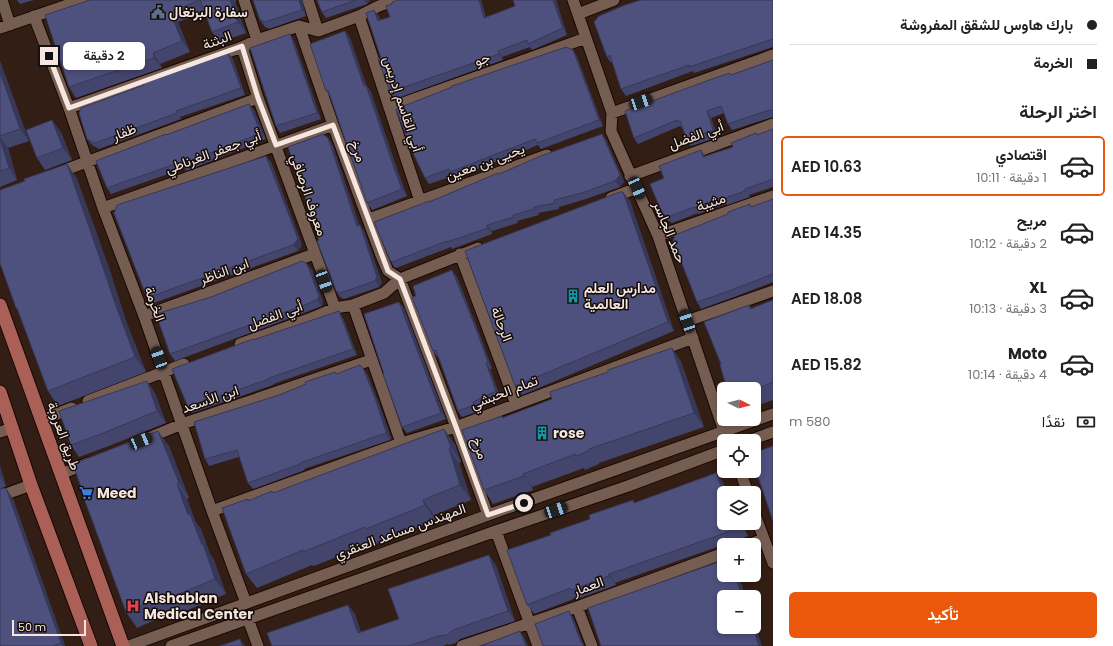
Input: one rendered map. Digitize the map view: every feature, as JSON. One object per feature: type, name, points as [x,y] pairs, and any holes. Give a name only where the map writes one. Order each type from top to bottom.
[{"type":"main road","name":"طريق العروبة","points":[[0,305],[123,646]]},
{"type":"main road","points":[[0,392],[31,485],[91,646]]},
{"type":"street","points":[[2,0],[5,27],[82,0]]},
{"type":"street","points":[[244,0],[257,40]]},
{"type":"street","points":[[308,0],[318,31]]},
{"type":"street","points":[[299,26],[318,31],[359,16],[378,3],[397,0]]},
{"type":"street","name":"حمد الجاسر","points":[[573,0],[612,113],[607,132],[637,188],[658,236],[724,431]]},
{"type":"street","points":[[578,14],[614,0]]},
{"type":"street","name":"الخرمة","points":[[34,16],[69,108],[103,208],[144,316],[212,511],[246,603]]},
{"type":"street","name":"أبي القاسم إدريس","points":[[359,16],[420,201]]},
{"type":"street","name":"البثنة","points":[[69,108],[299,26]]},
{"type":"street","name":"مرخ","points":[[299,26],[333,125],[388,271],[400,279],[488,515]]},
{"type":"street","name":"جو","points":[[389,108],[586,38]]},
{"type":"street","name":"معروف الرصافي","points":[[242,46],[258,98],[334,308]]},
{"type":"street","points":[[612,113],[773,55]]},
{"type":"street","name":"ظفار","points":[[46,177],[258,98]]},
{"type":"street","name":"أبي الفضل","points":[[630,176],[773,124]]},
{"type":"street","name":"أبي جعفر الغرناطي","points":[[103,208],[333,125]]},
{"type":"street","name":"يحيى بن معين","points":[[369,219],[559,150]]},
{"type":"street","points":[[600,202],[637,188]]},
{"type":"street","name":"مثيبة","points":[[658,236],[773,196]]},
{"type":"street","points":[[400,279],[490,243]]},
{"type":"street","name":"ابن الناظر","points":[[144,316],[314,254]]},
{"type":"street","name":"الرحالة","points":[[460,254],[516,404]]},
{"type":"street","name":"أبي الفضل","points":[[228,349],[309,319],[334,308],[352,305],[384,293],[400,279]]},
{"type":"street","points":[[687,321],[773,291]]},
{"type":"street","points":[[352,305],[401,443]]},
{"type":"street","name":"تمام الحبشي","points":[[212,511],[401,443],[456,427],[693,338]]},
{"type":"street","name":"ابن الأسعد","points":[[139,442],[182,424],[371,360]]},
{"type":"street","points":[[41,420],[191,362]]},
{"type":"street","name":"المهندس مساعد العنقري","points":[[129,646],[488,515],[773,414]]},
{"type":"street","points":[[0,432],[13,428]]},
{"type":"street","points":[[761,436],[773,432]]},
{"type":"street","points":[[171,646],[628,486],[717,453]]},
{"type":"street","points":[[61,474],[96,460]]},
{"type":"street","points":[[0,496],[31,485]]},
{"type":"street","points":[[536,498],[542,515]]},
{"type":"street","points":[[761,530],[773,560]]},
{"type":"street","points":[[496,531],[538,646]]},
{"type":"street","name":"العمار","points":[[462,646],[476,644],[529,622],[717,556]]},
{"type":"street","points":[[577,606],[592,646]]},
{"type":"street","points":[[248,619],[258,646]]},
{"type":"building","points":[[90,0],[200,0],[170,12],[182,41],[153,53],[154,58],[69,87],[45,15]]},
{"type":"building","points":[[200,0],[230,0],[238,22],[212,32]]},
{"type":"building","points":[[253,0],[299,0],[302,10],[265,22],[260,20]]},
{"type":"building","points":[[317,0],[356,0],[322,12]]},
{"type":"building","points":[[399,0],[479,0],[484,18],[515,6],[513,0],[553,0],[563,28],[528,44],[527,40],[498,51],[499,54],[390,92],[378,59],[381,58],[366,13],[374,10],[378,21],[390,17],[386,6]]},
{"type":"building","points":[[641,0],[773,0],[773,39],[689,67],[689,65],[621,89],[610,55],[607,57],[594,22],[599,16]]},
{"type":"building","points":[[345,31],[364,86],[366,85],[402,189],[367,203],[328,90],[326,91],[310,44]]},
{"type":"building","points":[[290,34],[317,113],[276,126],[250,48]]},
{"type":"building","points":[[566,47],[573,50],[599,120],[537,143],[535,139],[450,172],[449,169],[425,178],[412,151],[396,109],[452,86]]},
{"type":"building","points":[[228,53],[241,88],[176,111],[177,113],[95,143],[87,139],[79,113],[81,108],[144,85],[143,82]]},
{"type":"building","points":[[773,60],[773,110],[728,124],[721,106],[707,111],[713,130],[687,140],[680,121],[677,122],[677,120],[634,138],[625,111],[712,79],[730,73],[731,75]]},
{"type":"building","points":[[0,72],[20,129],[0,136]]},
{"type":"building","points":[[249,104],[261,133],[182,164],[181,162],[107,188],[96,161]]},
{"type":"building","points":[[52,120],[63,148],[37,158],[26,130]]},
{"type":"building","points":[[773,129],[773,179],[745,189],[745,191],[722,199],[722,197],[668,217],[662,213],[650,184],[664,178],[659,166],[701,150],[703,157],[733,147],[731,143],[756,133],[757,135]]},
{"type":"building","points":[[323,134],[328,138],[357,226],[360,225],[377,277],[375,281],[340,293],[336,291],[317,241],[319,240],[288,147]]},
{"type":"building","points":[[602,134],[620,175],[615,181],[582,193],[554,200],[555,203],[534,207],[534,209],[513,215],[514,217],[487,225],[488,228],[447,241],[392,262],[390,260],[374,222],[429,202],[541,156]]},
{"type":"building","points":[[0,139],[9,168],[0,171]]},
{"type":"building","points":[[266,156],[298,239],[293,245],[147,298],[114,213],[117,205]]},
{"type":"building","points":[[67,164],[135,357],[48,391],[0,263],[0,190],[25,181],[24,179]]},
{"type":"building","name":"مدارس العلم العالمية","points":[[623,192],[668,322],[515,386],[465,251]]},
{"type":"building","points":[[773,199],[773,274],[697,302],[673,241],[675,235],[728,214],[728,212],[750,204],[751,207]]},
{"type":"building","points":[[302,261],[307,264],[319,296],[317,300],[170,354],[156,314],[211,297]]},
{"type":"building","points":[[452,270],[475,326],[488,362],[486,363],[496,391],[473,402],[474,405],[458,411],[436,350],[433,351],[412,297],[416,296],[413,286]]},
{"type":"building","points":[[773,300],[773,382],[761,387],[761,382],[725,382],[721,364],[704,322],[749,305],[750,309]]},
{"type":"building","points":[[399,302],[441,413],[402,427],[364,314]]},
{"type":"building","points":[[339,311],[353,349],[188,407],[172,369],[253,339]]},
{"type":"building","points":[[672,348],[694,413],[589,449],[590,450],[576,456],[575,454],[523,474],[524,476],[484,490],[462,430],[502,416],[502,418],[552,399],[550,392]]},
{"type":"building","points":[[360,365],[363,368],[375,398],[386,433],[248,483],[237,450],[205,459],[194,422],[279,395],[306,384],[305,382],[335,372],[336,374]]},
{"type":"building","points":[[147,381],[157,411],[71,445],[59,411]]},
{"type":"building","points":[[444,429],[451,447],[449,448],[460,485],[423,500],[425,505],[366,529],[365,527],[303,552],[303,550],[246,574],[222,508],[248,499],[248,501],[272,491],[273,493]]},
{"type":"building","points":[[158,431],[179,483],[177,484],[188,515],[190,514],[202,545],[203,544],[215,579],[155,604],[154,600],[126,612],[82,493],[73,464]]},
{"type":"building","points":[[773,446],[773,521],[758,478],[761,478],[761,450]]},
{"type":"building","points":[[716,473],[721,486],[717,486],[717,530],[734,530],[609,574],[609,576],[571,590],[570,588],[527,605],[507,550],[551,535],[550,533],[590,519],[589,515],[633,500],[634,503]]},
{"type":"building","points":[[6,488],[61,643],[53,646],[0,646],[0,489]]},
{"type":"building","points":[[489,555],[508,611],[453,630],[449,634],[408,646],[272,646],[267,633],[348,605],[358,633],[399,619],[388,589]]},
{"type":"building","points":[[717,562],[717,582],[737,582],[740,590],[717,590],[717,634],[755,634],[759,646],[601,646],[588,608]]},
{"type":"building","points":[[569,611],[584,646],[543,646],[535,624]]},
{"type":"building","points":[[520,631],[526,646],[481,646]]},
{"type":"building","points":[[240,639],[242,646],[220,646]]},
{"type":"place","name":"سفارة البرتغال","points":[[158,12]]},
{"type":"place","name":"مدارس العلم العالمية","points":[[573,296]]},
{"type":"place","name":"rose","points":[[542,433]]},
{"type":"place","name":"Meed","points":[[86,493]]},
{"type":"place","name":"Alshablan Medical Center","points":[[133,606]]},
{"type":"route","points":[[49,56],[69,108],[242,46],[258,98],[276,145],[333,125],[369,219],[381,255],[388,271],[400,279],[488,515],[524,503]]}]
